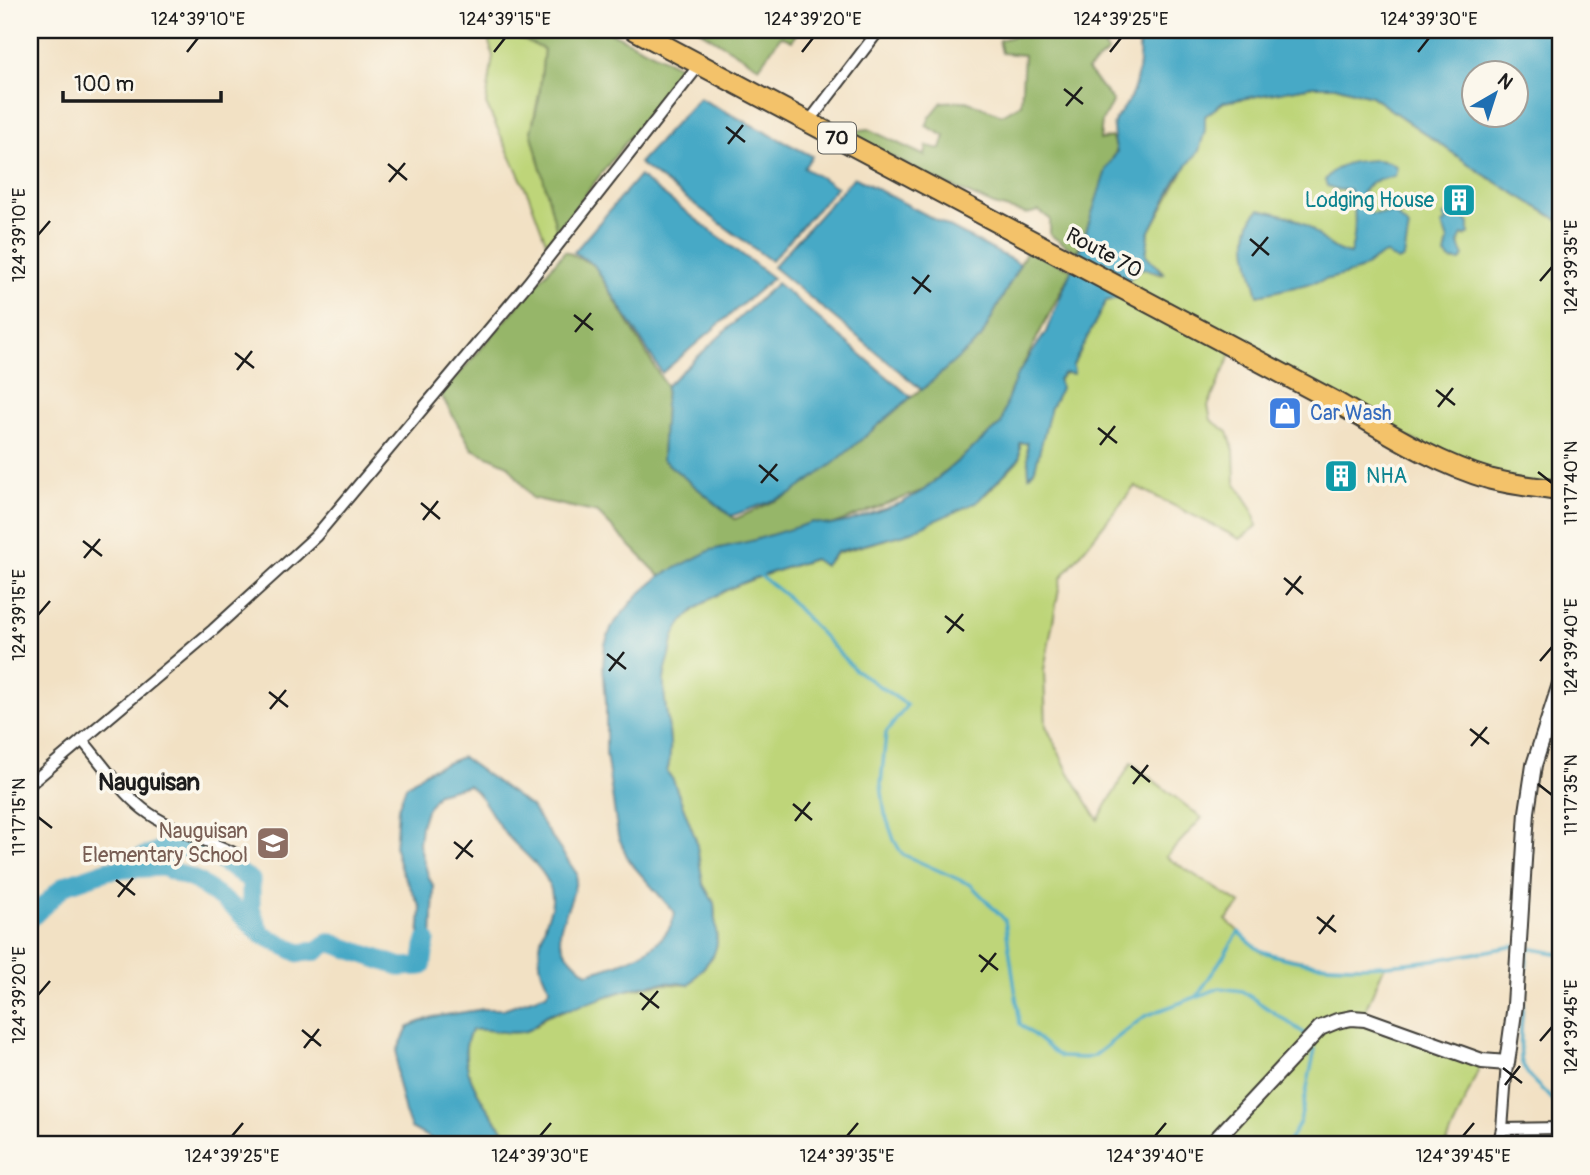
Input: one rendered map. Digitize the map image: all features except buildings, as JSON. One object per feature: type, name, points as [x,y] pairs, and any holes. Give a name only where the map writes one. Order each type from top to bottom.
[{"type":"highway","name":"Route 70","points":[[635,30],[1448,463],[1491,479],[1560,491]]},
{"type":"street","points":[[808,123],[879,30]]},
{"type":"street","points":[[30,784],[213,630],[316,536],[528,283],[701,64]]},
{"type":"street","points":[[1497,1145],[1502,1129],[1515,1005],[1527,812],[1534,765],[1560,684]]},
{"type":"street","points":[[82,740],[127,794],[144,809],[163,822],[236,854]]},
{"type":"street","points":[[1211,1145],[1320,1028],[1337,1021],[1365,1019],[1482,1062],[1507,1063]]},
{"type":"street","points":[[1502,1129],[1560,1128]]},
{"type":"green space","points":[[482,30],[502,30],[544,49],[533,123],[537,151],[557,231],[546,242],[529,196],[486,104],[493,56],[487,35]]},
{"type":"green space","points":[[502,30],[606,30],[683,68],[557,231],[531,131],[539,99],[544,49]]},
{"type":"green space","points":[[699,30],[798,30],[792,41],[781,36],[759,67]]},
{"type":"green space","points":[[1024,30],[1071,30],[1073,37],[1085,41],[1098,33],[1108,52],[1087,70],[1113,101],[1102,121],[1100,140],[1111,137],[1117,149],[1076,252],[1050,235],[1050,219],[1039,211],[1027,214],[994,205],[930,177],[845,132],[868,129],[925,156],[927,146],[941,149],[945,136],[926,126],[942,102],[966,101],[1002,115],[1021,104],[1024,55],[1002,53],[999,40],[1019,35]]},
{"type":"green space","points":[[1313,86],[1335,86],[1371,96],[1483,174],[1560,221],[1560,490],[1491,479],[1233,349],[1208,406],[1211,420],[1228,432],[1234,451],[1235,482],[1252,508],[1257,526],[1240,539],[1135,486],[1061,578],[1044,670],[1046,726],[1068,771],[1098,820],[1131,763],[1202,818],[1166,857],[1241,904],[1226,920],[1261,952],[1322,965],[1385,965],[1366,1008],[1365,1019],[1482,1061],[1446,1145],[517,1145],[486,1107],[470,1075],[466,1044],[472,1030],[536,1026],[547,1015],[611,993],[662,984],[689,985],[713,956],[717,944],[714,903],[703,884],[696,840],[673,780],[667,772],[670,738],[664,678],[674,636],[685,619],[717,595],[758,577],[815,559],[824,566],[837,553],[905,534],[986,494],[1020,458],[1020,443],[1027,443],[1030,475],[1051,407],[1061,388],[1058,380],[1073,365],[1106,301],[1117,298],[1131,277],[1141,268],[1162,275],[1163,272],[1146,255],[1149,233],[1205,130],[1205,116],[1224,102]],"holes":[[[1447,213],[1462,216],[1469,223],[1466,236],[1462,235],[1459,239],[1461,252],[1457,261],[1450,260],[1446,250],[1448,240],[1444,227]]]},
{"type":"green space","points":[[565,251],[594,265],[666,386],[662,459],[735,519],[791,494],[868,434],[981,338],[1027,251],[1072,269],[1010,391],[1001,424],[924,490],[831,525],[731,546],[660,576],[598,513],[532,498],[508,465],[472,449],[441,395]]},
{"type":"water","points":[[1137,30],[1560,30],[1560,221],[1483,174],[1371,96],[1335,86],[1313,86],[1224,102],[1205,116],[1205,130],[1199,151],[1177,178],[1149,233],[1146,255],[1164,274],[1141,268],[1131,277],[1117,298],[1106,301],[1073,365],[1074,374],[1064,373],[1058,379],[1061,388],[1051,407],[1035,469],[1029,476],[1027,443],[1020,443],[1020,458],[977,502],[905,534],[837,552],[824,566],[814,559],[736,586],[699,606],[685,619],[675,634],[664,678],[670,738],[667,772],[673,780],[696,840],[703,884],[714,903],[717,944],[713,956],[689,985],[660,983],[630,989],[550,1014],[526,1031],[472,1030],[466,1044],[470,1075],[486,1107],[517,1145],[442,1145],[411,1128],[397,1079],[397,1051],[409,1026],[433,1017],[484,1009],[503,1009],[546,994],[550,988],[542,972],[539,956],[552,900],[550,887],[540,869],[504,832],[475,790],[469,785],[438,793],[426,810],[419,844],[434,887],[432,942],[429,956],[422,966],[415,956],[419,941],[421,908],[401,870],[395,848],[398,808],[406,786],[427,771],[462,757],[531,807],[577,874],[560,937],[563,947],[572,959],[587,973],[640,954],[663,937],[671,926],[675,913],[629,861],[618,836],[606,754],[603,666],[605,644],[612,626],[637,596],[660,576],[711,550],[813,522],[831,525],[850,521],[901,503],[924,490],[1001,424],[1016,377],[1046,332],[1082,244],[1107,167],[1117,152],[1114,122],[1133,91],[1139,61]]},
{"type":"water","points":[[699,98],[812,156],[804,168],[837,187],[771,261],[639,163]]},
{"type":"water","points":[[1377,160],[1397,167],[1395,176],[1372,182],[1362,193],[1363,207],[1371,214],[1394,213],[1409,227],[1404,258],[1398,261],[1386,254],[1357,271],[1258,295],[1249,261],[1247,238],[1253,218],[1260,209],[1301,222],[1334,248],[1350,254],[1355,221],[1352,196],[1349,189],[1339,190],[1327,186],[1325,180],[1342,166]]},
{"type":"water","points":[[639,176],[773,278],[662,373],[594,265],[574,252]]},
{"type":"water","points":[[854,177],[1020,264],[981,338],[922,390],[773,267]]},
{"type":"water","points":[[1447,213],[1462,216],[1469,223],[1469,234],[1462,235],[1459,241],[1464,256],[1461,261],[1450,260],[1445,255],[1448,240],[1442,224],[1447,222],[1443,216]]},
{"type":"water","points":[[777,283],[911,397],[834,463],[791,494],[731,516],[662,459],[666,386]]},
{"type":"waterway","points":[[757,573],[786,596],[854,669],[907,705],[886,733],[881,785],[885,814],[894,840],[902,854],[971,885],[1005,920],[1020,1024],[1060,1057],[1085,1058],[1094,1056],[1145,1016],[1220,988],[1242,991],[1307,1035]]},
{"type":"waterway","points":[[126,863],[170,846],[206,852],[251,880],[251,909],[259,929]]},
{"type":"waterway","points":[[30,919],[65,885],[109,870],[163,867],[197,881],[234,908],[261,934],[299,953],[317,951],[329,942],[401,967],[422,966],[426,940]]},
{"type":"waterway","points":[[1198,995],[1239,932],[1264,952],[1324,965],[1421,962],[1514,946]]},
{"type":"waterway","points":[[1560,954],[1528,948],[1521,1042],[1522,1063],[1526,1072],[1554,1103],[1560,1121]]},
{"type":"waterway","points":[[1287,1145],[1300,1122],[1315,1049]]},
{"type":"place","name":"Lodging House","points":[[1459,200]]},
{"type":"place","name":"Car Wash","points":[[1285,413]]},
{"type":"place","name":"NHA","points":[[1341,476]]},
{"type":"place","name":"Nauguisan Elementary School","points":[[273,843]]},
{"type":"district","name":"Nauguisan","points":[[149,782]]}]
